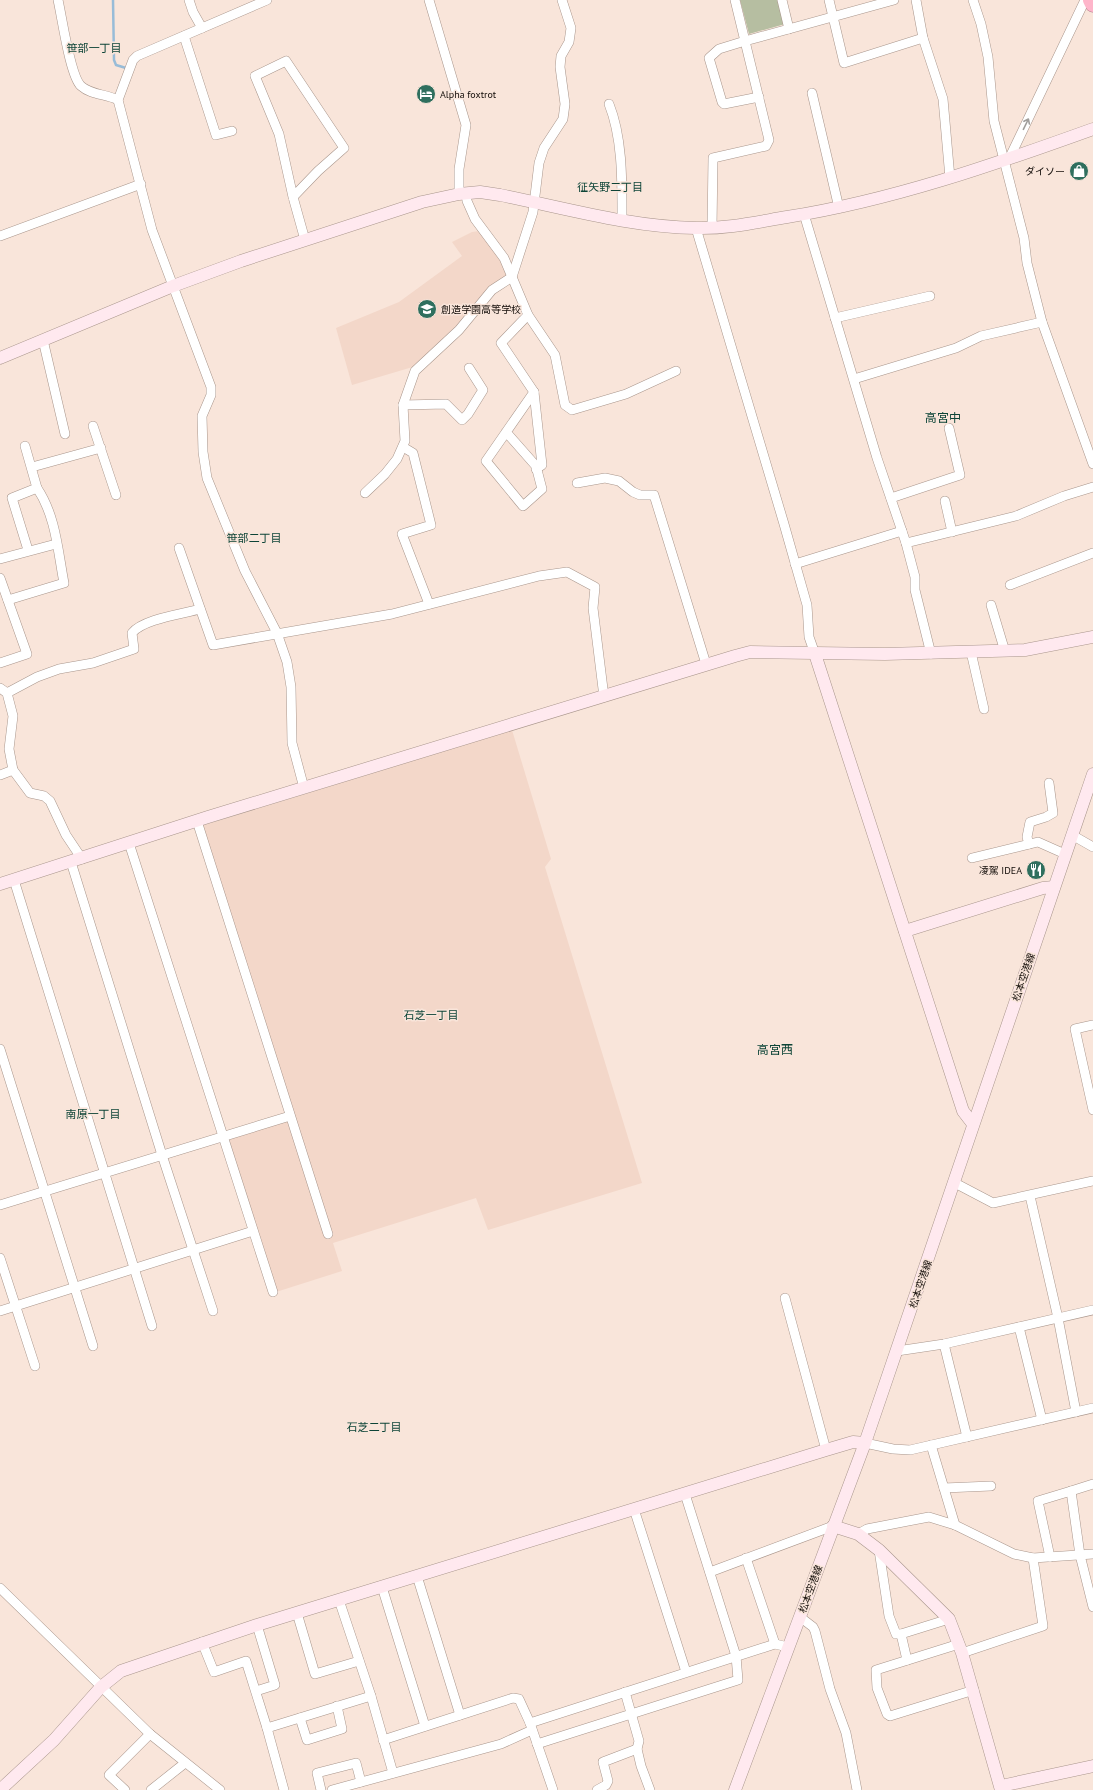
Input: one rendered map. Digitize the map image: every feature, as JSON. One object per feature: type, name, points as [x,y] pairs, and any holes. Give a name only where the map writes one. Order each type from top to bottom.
[{"type":"highway","points":[[1091,0],[1093,4]]},
{"type":"street","points":[[58,0],[73,71],[80,86],[89,91],[118,100]]},
{"type":"street","points":[[189,0],[193,12],[202,28]]},
{"type":"street","points":[[267,0],[137,56],[133,60],[118,100],[152,230],[211,387],[211,395],[202,416],[203,452],[207,478],[245,571],[277,634],[286,662],[292,687],[292,743],[304,788]]},
{"type":"street","points":[[429,0],[466,125],[459,168],[463,193],[475,219],[504,258],[528,316],[555,355],[565,405],[572,410],[626,394],[676,371]]},
{"type":"street","points":[[365,493],[385,474],[397,459],[403,447],[405,441],[403,405],[415,371],[459,330],[492,290],[512,277],[533,212],[539,163],[544,148],[562,119],[565,104],[560,67],[561,56],[569,42],[571,28],[562,0]]},
{"type":"street","points":[[712,228],[713,158],[766,146],[769,140],[735,0]]},
{"type":"street","points":[[782,0],[789,29]]},
{"type":"street","points":[[829,0],[844,63],[923,38]]},
{"type":"street","points":[[759,96],[724,104],[722,102],[709,58],[719,49],[894,0]]},
{"type":"street","points":[[916,0],[923,38],[943,99],[950,178]]},
{"type":"street","points":[[973,0],[981,24],[991,76],[994,120],[1007,160],[1024,238],[1027,263],[1042,322],[1093,464]]},
{"type":"street","points":[[1007,160],[1085,0]]},
{"type":"street","points":[[184,36],[216,135],[232,131]]},
{"type":"street","points":[[293,197],[318,171],[344,148],[286,61],[255,76],[279,134],[293,197],[305,240]]},
{"type":"street","points":[[812,93],[839,208]]},
{"type":"street","points":[[608,104],[613,115],[618,150],[622,185],[622,220]]},
{"type":"street","points":[[0,358],[173,286],[305,240],[422,202],[463,193],[500,194],[622,220],[696,228],[742,225],[839,208],[950,178],[1007,160],[1093,129]]},
{"type":"street","points":[[0,236],[141,184]]},
{"type":"street","points":[[804,214],[916,577],[915,590],[931,654]]},
{"type":"street","points":[[696,228],[807,605],[809,637],[964,1111],[973,1124]]},
{"type":"street","points":[[835,318],[930,296]]},
{"type":"street","points":[[528,316],[501,343],[534,392],[542,465],[536,469]]},
{"type":"street","points":[[854,379],[956,348],[981,336],[1042,322]]},
{"type":"street","points":[[43,340],[65,434]]},
{"type":"street","points":[[403,405],[446,404],[462,420],[468,414],[483,390],[469,368]]},
{"type":"street","points":[[506,432],[536,466],[542,489],[523,506],[486,461],[506,432],[534,392]]},
{"type":"street","points":[[94,426],[116,495]]},
{"type":"street","points":[[891,498],[960,475],[949,428]]},
{"type":"street","points":[[8,600],[64,583],[46,501],[37,488],[25,446]]},
{"type":"street","points":[[403,447],[413,453],[431,525],[402,534],[430,604]]},
{"type":"street","points":[[32,467],[101,448]]},
{"type":"street","points":[[577,483],[605,478],[619,481],[633,492],[640,495],[654,495],[706,664]]},
{"type":"street","points":[[906,543],[1016,516],[1064,496],[1093,487]]},
{"type":"street","points":[[28,550],[12,498],[37,488]]},
{"type":"street","points":[[945,501],[952,532]]},
{"type":"street","points":[[795,564],[902,531]]},
{"type":"street","points":[[0,559],[28,550],[56,544]]},
{"type":"street","points":[[179,548],[213,645],[392,614],[539,576],[567,572],[595,587],[593,608],[604,696]]},
{"type":"street","points":[[1010,585],[1093,554]]},
{"type":"street","points":[[0,578],[27,654],[0,663]]},
{"type":"street","points":[[991,605],[1003,645]]},
{"type":"street","points":[[200,609],[146,624],[136,629],[132,633],[134,649],[93,663],[59,669],[2,688],[13,716],[9,749],[13,770],[30,793],[44,796],[50,802],[76,860],[162,1155],[213,1311]]},
{"type":"street","points":[[0,884],[197,821],[706,664],[750,652],[815,654],[931,654],[1025,650],[1093,637]]},
{"type":"street","points":[[971,652],[984,709]]},
{"type":"street","points":[[0,775],[13,770]]},
{"type":"street","name":"松本空港線","points":[[734,1790],[865,1443],[1093,774]]},
{"type":"street","points":[[1030,844],[1027,837],[1030,822],[1053,814],[1049,783]]},
{"type":"street","points":[[197,821],[328,1234]]},
{"type":"street","points":[[1072,835],[1093,847]]},
{"type":"street","points":[[972,858],[1038,842],[1065,854]]},
{"type":"street","points":[[129,843],[272,1292]]},
{"type":"street","points":[[14,880],[152,1326]]},
{"type":"street","points":[[905,931],[1043,888],[1054,887]]},
{"type":"street","points":[[1093,1025],[1075,1029],[1093,1110]]},
{"type":"street","points":[[0,1049],[93,1346]]},
{"type":"street","points":[[0,1205],[290,1116]]},
{"type":"street","points":[[953,1182],[994,1203],[1093,1181]]},
{"type":"street","points":[[1030,1196],[1058,1318],[1076,1412]]},
{"type":"street","points":[[0,1311],[253,1231]]},
{"type":"street","points":[[0,1258],[35,1366]]},
{"type":"street","points":[[784,1298],[826,1450]]},
{"type":"street","points":[[897,1351],[944,1344],[1093,1310]]},
{"type":"street","points":[[1019,1327],[1042,1420]]},
{"type":"street","points":[[944,1344],[967,1437]]},
{"type":"street","points":[[0,1790],[54,1740],[101,1687],[121,1671],[202,1642],[853,1442],[893,1449],[910,1450],[1093,1408]]},
{"type":"street","points":[[931,1445],[955,1525]]},
{"type":"street","points":[[1050,1557],[1038,1501],[1093,1484]]},
{"type":"street","points":[[944,1488],[991,1486]]},
{"type":"street","points":[[1071,1491],[1080,1555],[1093,1607]]},
{"type":"street","points":[[537,1744],[738,1680],[736,1656],[685,1494]]},
{"type":"street","points":[[634,1509],[686,1672]]},
{"type":"street","points":[[858,1534],[867,1529],[928,1518],[955,1525],[1014,1554],[1033,1558],[1093,1554]]},
{"type":"street","points":[[710,1572],[833,1526],[858,1534],[879,1550],[949,1619],[961,1648],[974,1690],[1001,1788],[1093,1766]]},
{"type":"street","points":[[879,1550],[889,1616],[896,1634],[901,1634],[949,1619]]},
{"type":"street","points":[[746,1558],[775,1644]]},
{"type":"street","points":[[974,1690],[890,1716],[887,1714],[877,1688],[876,1670],[907,1660],[961,1648],[1043,1626],[1033,1558]]},
{"type":"street","points":[[417,1576],[460,1715]]},
{"type":"street","points":[[382,1587],[425,1726]]},
{"type":"street","points":[[0,1588],[150,1734],[220,1790]]},
{"type":"street","points":[[339,1600],[371,1696],[393,1773]]},
{"type":"street","points":[[297,1613],[315,1674],[359,1661]]},
{"type":"street","points":[[800,1617],[813,1626],[815,1631],[830,1689],[846,1733],[857,1790]]},
{"type":"street","points":[[256,1691],[275,1685],[257,1625]]},
{"type":"street","points":[[901,1634],[907,1660]]},
{"type":"street","points":[[202,1642],[214,1672],[246,1661],[268,1728],[284,1790]]},
{"type":"street","points":[[332,1790],[501,1744],[531,1726],[625,1692],[736,1656],[775,1644],[788,1647]]},
{"type":"street","points":[[625,1692],[640,1741],[637,1749],[641,1766],[650,1790]]},
{"type":"street","points":[[268,1728],[371,1696]]},
{"type":"street","points":[[383,1740],[513,1698],[519,1699],[531,1726],[553,1790]]},
{"type":"street","points":[[300,1718],[307,1740],[342,1729],[337,1706]]},
{"type":"street","points":[[125,1790],[109,1776],[150,1734]]},
{"type":"street","points":[[598,1790],[606,1785],[608,1781],[603,1762],[637,1749]]},
{"type":"street","points":[[151,1790],[185,1763]]},
{"type":"street","points":[[321,1790],[317,1773],[356,1763],[361,1782]]},
{"type":"shaded area","name":"創造学園高等学校","points":[[479,231],[502,263],[508,273],[507,277],[445,341],[416,366],[352,385],[336,328],[399,302],[462,256],[452,242],[472,232]]},
{"type":"shaded area","points":[[512,730],[551,859],[545,867],[642,1183],[488,1230],[476,1198],[333,1243],[342,1271],[276,1292],[228,1140],[293,1119],[201,826]]},
{"type":"green space","points":[[740,0],[779,0],[785,24],[749,34]]},
{"type":"waterway","points":[[113,0],[114,60],[116,65],[126,68]]},
{"type":"place","name":"Alpha foxtrot","points":[[426,94]]},
{"type":"place","name":"ダイソー","points":[[1079,171]]},
{"type":"place","name":"創造学園高等学校","points":[[427,309]]},
{"type":"place","name":"凌駕 IDEA","points":[[1036,870]]},
{"type":"district","name":"笹部一丁目","points":[[94,48]]},
{"type":"district","name":"征矢野二丁目","points":[[610,187]]},
{"type":"district","name":"高宮中","points":[[943,418]]},
{"type":"district","name":"笹部二丁目","points":[[254,538]]},
{"type":"district","name":"石芝一丁目","points":[[431,1015]]},
{"type":"district","name":"高宮西","points":[[775,1050]]},
{"type":"district","name":"南原一丁目","points":[[93,1114]]},
{"type":"district","name":"石芝二丁目","points":[[374,1427]]}]
